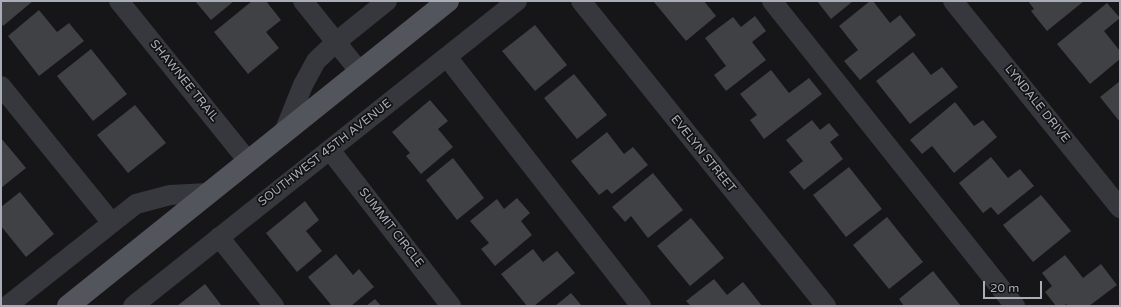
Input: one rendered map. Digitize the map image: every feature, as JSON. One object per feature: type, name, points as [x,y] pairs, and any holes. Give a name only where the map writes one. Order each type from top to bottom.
[{"type":"main road","points":[[79,303],[208,193],[448,1]]},
{"type":"street","name":"SHAWNEE TRAIL","points":[[119,1],[248,162]]},
{"type":"street","points":[[303,1],[360,72]]},
{"type":"street","points":[[284,132],[303,85],[316,61],[336,42],[387,1]]},
{"type":"street","name":"SOUTHWEST 45TH AVENUE","points":[[133,306],[517,1]]},
{"type":"street","name":"EVELYN STREET","points":[[581,1],[826,306]]},
{"type":"street","points":[[772,1],[1015,306]]},
{"type":"street","name":"LYNDALE DRIVE","points":[[953,1],[1120,208]]},
{"type":"street","points":[[447,57],[642,306]]},
{"type":"street","points":[[1,86],[112,223]]},
{"type":"street","name":"SUMMIT CIRCLE","points":[[330,150],[451,306]]},
{"type":"street","points":[[7,306],[136,204],[170,195],[208,193]]},
{"type":"street","points":[[220,237],[274,306]]},
{"type":"building","points":[[1,1],[33,1],[3,26],[1,23]]},
{"type":"building","points":[[195,1],[234,1],[211,20]]},
{"type":"building","points":[[252,1],[266,1],[281,20],[266,32],[279,48],[248,74],[214,32]]},
{"type":"building","points":[[704,1],[716,16],[686,41],[654,2]]},
{"type":"building","points":[[817,1],[853,1],[831,19]]},
{"type":"building","points":[[870,1],[873,1],[890,23],[900,15],[916,35],[860,80],[844,61],[858,50],[839,26]]},
{"type":"building","points":[[1028,1],[1084,1],[1047,31],[1031,11],[1034,9]]},
{"type":"building","points":[[1107,3],[1120,18],[1104,31],[1120,51],[1120,59],[1090,84],[1057,44]]},
{"type":"building","points":[[39,10],[57,32],[69,23],[84,41],[39,76],[8,36]]},
{"type":"building","points":[[755,16],[766,31],[752,42],[766,60],[726,91],[714,75],[726,66],[705,38],[733,17],[741,27]]},
{"type":"building","points":[[535,25],[567,65],[535,91],[502,51]]},
{"type":"building","points":[[91,49],[127,94],[93,121],[57,76]]},
{"type":"building","points":[[913,52],[931,75],[942,67],[958,87],[910,124],[876,81]]},
{"type":"building","points":[[771,70],[789,93],[809,78],[822,94],[764,139],[750,120],[757,115],[740,94]]},
{"type":"building","points":[[574,74],[607,115],[577,139],[544,98]]},
{"type":"building","points":[[1120,81],[1120,122],[1100,97]]},
{"type":"building","points":[[430,100],[448,121],[438,129],[453,147],[421,174],[406,156],[410,153],[392,132]]},
{"type":"building","points":[[955,102],[974,126],[983,120],[997,137],[954,173],[932,146],[922,154],[910,140]]},
{"type":"building","points":[[135,105],[166,143],[128,173],[97,135]]},
{"type":"building","points":[[812,120],[820,130],[829,123],[839,135],[830,142],[843,159],[804,190],[789,172],[803,161],[786,140]]},
{"type":"building","points":[[607,132],[624,154],[633,147],[648,165],[612,194],[607,189],[599,195],[571,161]]},
{"type":"building","points":[[1,138],[26,168],[1,188]]},
{"type":"building","points":[[991,157],[1008,178],[1020,169],[1034,186],[998,215],[991,207],[983,213],[959,183]]},
{"type":"building","points":[[453,158],[484,198],[457,220],[426,180]]},
{"type":"building","points":[[849,167],[882,209],[846,237],[813,195]]},
{"type":"building","points":[[653,173],[683,210],[648,238],[631,216],[625,222],[612,207]]},
{"type":"building","points":[[20,192],[54,234],[26,257],[1,226],[1,207]]},
{"type":"building","points":[[1041,195],[1071,231],[1033,262],[1003,225]]},
{"type":"building","points":[[517,198],[530,213],[521,221],[532,235],[495,266],[481,249],[489,243],[470,221],[497,199],[504,209]]},
{"type":"building","points":[[305,201],[319,220],[306,231],[322,251],[297,272],[266,233]]},
{"type":"building","points":[[887,217],[923,262],[889,289],[853,245]]},
{"type":"building","points":[[691,218],[724,258],[690,286],[657,246]]},
{"type":"building","points":[[533,249],[543,262],[557,251],[575,273],[534,306],[527,306],[501,274]]},
{"type":"building","points":[[336,254],[353,275],[359,269],[374,287],[351,306],[332,306],[308,277]]},
{"type":"building","points":[[1065,255],[1083,278],[1101,264],[1117,285],[1089,306],[1068,306],[1066,304],[1064,306],[1056,306],[1045,292],[1052,286],[1042,273]]},
{"type":"building","points":[[933,271],[961,306],[904,306],[899,299]]},
{"type":"building","points":[[714,279],[727,295],[743,282],[762,306],[691,306],[686,301]]},
{"type":"building","points":[[205,284],[222,306],[177,306]]},
{"type":"building","points":[[571,293],[582,306],[555,306]]},
{"type":"building","points":[[375,299],[381,306],[366,306]]}]
